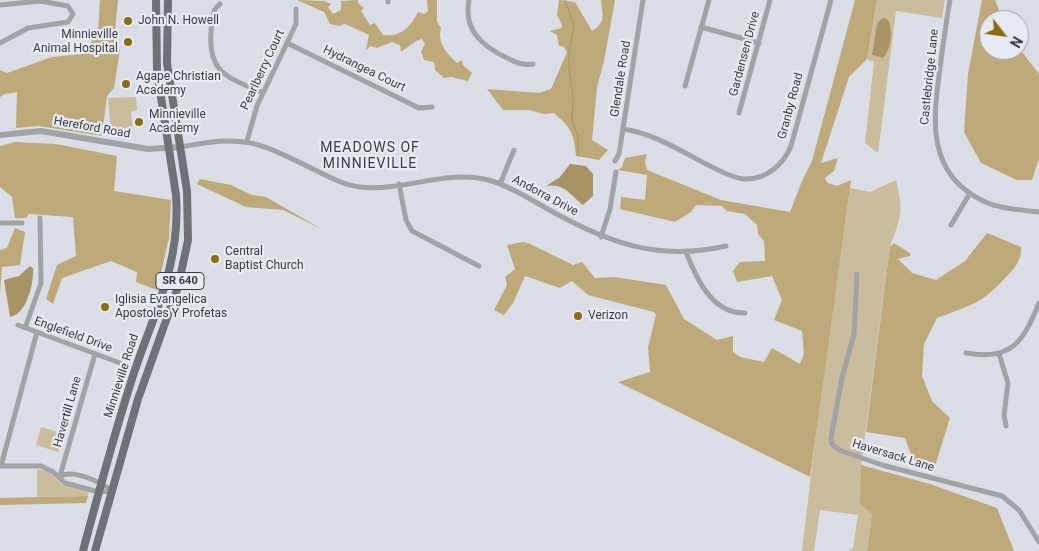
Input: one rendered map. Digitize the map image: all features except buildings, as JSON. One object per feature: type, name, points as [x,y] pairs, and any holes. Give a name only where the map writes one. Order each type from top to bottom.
[{"type":"main road","name":"Minnieville Road","points":[[82,551],[125,400],[164,292],[174,255],[177,214],[157,71],[156,0]]},
{"type":"main road","name":"Minnieville Road","points":[[95,551],[138,399],[178,287],[184,262],[189,212],[181,147],[167,62],[168,0]]},
{"type":"street","points":[[469,0],[470,26],[483,44],[520,64],[533,64]]},
{"type":"street","name":"Glendale Road","points":[[615,161],[619,154],[643,0]]},
{"type":"street","points":[[685,86],[709,0]]},
{"type":"street","name":"Gardensen Drive","points":[[740,113],[770,0]]},
{"type":"street","name":"Granby Road","points":[[623,129],[651,136],[735,177],[757,178],[770,172],[785,158],[791,146],[831,0]]},
{"type":"street","name":"Castlebridge Lane","points":[[950,0],[936,96],[934,129],[937,147],[945,165],[955,180],[970,193],[993,205],[1039,212]]},
{"type":"street","points":[[0,5],[48,2],[68,6],[73,14],[66,23],[28,28],[0,43]]},
{"type":"street","points":[[220,4],[212,16],[210,43],[212,59],[228,77],[263,93]]},
{"type":"street","name":"Pearlberry Court","points":[[247,141],[254,113],[297,21],[296,9]]},
{"type":"street","points":[[702,27],[759,43]]},
{"type":"street","name":"Hydrangea Court","points":[[287,43],[420,108],[432,107]]},
{"type":"street","name":"Hereford Road","points":[[0,135],[41,130],[144,149],[181,147]]},
{"type":"street","name":"Andorra Drive","points":[[181,147],[223,139],[247,141],[269,148],[346,184],[368,188],[460,176],[478,178],[500,184],[601,237],[638,248],[686,252],[726,246]]},
{"type":"street","points":[[500,184],[514,150]]},
{"type":"street","points":[[601,237],[610,209],[616,172]]},
{"type":"street","points":[[400,184],[406,220],[412,231],[479,266]]},
{"type":"street","points":[[951,225],[970,193]]},
{"type":"street","points":[[25,328],[41,284],[40,218]]},
{"type":"street","points":[[0,223],[22,223]]},
{"type":"street","points":[[686,252],[697,278],[707,294],[727,311],[745,313]]},
{"type":"street","name":"Haversack Lane","points":[[858,274],[856,321],[842,378],[831,438],[832,444],[840,450],[882,465],[1002,496],[1020,510],[1039,542]]},
{"type":"street","points":[[966,353],[983,356],[999,354],[1011,349],[1022,340],[1039,303]]},
{"type":"street","name":"Englefield Drive","points":[[18,325],[120,363]]},
{"type":"street","points":[[37,332],[1,466],[41,466],[60,476],[65,482],[99,492],[112,491]]},
{"type":"street","name":"Havertill Lane","points":[[60,476],[95,354]]},
{"type":"street","points":[[999,354],[1008,384],[1004,415],[1006,426]]},
{"type":"street","points":[[60,476],[68,474],[102,483],[112,491]]},
{"type":"shaded area","points":[[100,0],[118,0],[114,41],[120,50],[114,88],[107,96],[102,136],[39,126],[16,128],[17,92],[0,97],[0,70],[7,73],[52,57],[82,54],[98,33]]},
{"type":"shaded area","points":[[297,0],[324,1],[331,4],[328,7],[333,14],[341,10],[341,1],[358,0],[358,3],[364,8],[361,11],[370,25],[375,23],[383,35],[390,35],[405,30],[418,12],[424,14],[428,11],[427,0],[437,0],[437,22],[441,28],[440,39],[444,48],[457,63],[462,60],[463,65],[472,73],[468,81],[451,77],[444,78],[435,70],[434,62],[424,60],[421,51],[425,44],[422,39],[401,52],[400,45],[392,42],[377,48],[371,46],[366,50],[369,35],[345,24],[338,26],[330,24],[324,12]]},
{"type":"shaded area","points":[[559,0],[575,2],[592,31],[602,21],[601,0],[615,0],[604,61],[597,87],[592,140],[608,150],[599,160],[576,156],[571,132],[554,113],[544,114],[529,110],[503,110],[487,89],[539,93],[551,89],[567,52],[564,47],[559,46],[557,35],[550,31],[561,28],[562,25],[557,15]]},
{"type":"shaded area","points":[[855,0],[877,0],[867,59],[849,77],[821,163],[838,158],[834,171],[825,178],[828,183],[837,186],[851,180],[810,477],[618,382],[650,372],[648,347],[656,315],[654,312],[588,295],[572,281],[560,288],[525,276],[513,303],[504,315],[494,310],[507,285],[505,277],[515,269],[507,245],[523,242],[573,265],[582,262],[595,278],[614,277],[666,285],[684,319],[717,340],[733,336],[733,352],[740,357],[764,362],[772,348],[800,364],[804,354],[802,331],[774,320],[782,300],[772,276],[737,282],[733,271],[740,262],[765,261],[764,241],[758,234],[757,225],[745,214],[727,211],[722,206],[696,205],[691,212],[675,222],[620,209],[621,197],[645,200],[647,175],[618,170],[622,167],[625,158],[647,154],[645,162],[647,170],[721,200],[790,212],[812,161]]},
{"type":"shaded area","points":[[877,0],[945,0],[942,18],[896,11],[878,153],[865,143],[874,62],[867,59]]},
{"type":"shaded area","points":[[982,0],[995,0],[999,10],[980,10]]},
{"type":"shaded area","points":[[979,16],[979,60],[1028,60],[1039,74],[1039,159],[1032,180],[1017,180],[981,163],[964,132],[968,74]]},
{"type":"shaded area","points":[[882,18],[887,19],[891,33],[890,45],[883,58],[872,55],[877,24]]},
{"type":"shaded area","points":[[136,97],[137,110],[131,112],[133,133],[111,133],[108,98]]},
{"type":"shaded area","points":[[15,142],[56,144],[117,156],[114,191],[171,200],[169,238],[157,290],[136,282],[137,272],[111,261],[62,278],[53,304],[46,299],[57,265],[76,256],[73,217],[29,214],[26,218],[15,218],[12,197],[0,187],[0,146]]},
{"type":"shaded area","points":[[570,164],[586,166],[593,174],[593,196],[583,205],[563,188],[546,186],[560,177]]},
{"type":"shaded area","points":[[200,179],[231,185],[252,195],[266,197],[323,230],[283,210],[246,207],[197,184]]},
{"type":"shaded area","points":[[896,180],[901,207],[897,228],[890,247],[861,465],[872,514],[867,551],[848,551],[853,548],[858,515],[820,510],[814,551],[802,551],[821,390],[850,188],[870,192]]},
{"type":"shaded area","points":[[15,228],[25,232],[20,265],[2,267],[0,293],[0,250],[7,248]]},
{"type":"shaded area","points":[[987,233],[1021,247],[1019,260],[1009,274],[982,299],[967,307],[937,318],[924,344],[922,376],[932,401],[950,418],[935,466],[913,460],[905,438],[866,432],[890,247],[894,243],[910,253],[910,256],[898,259],[912,273],[936,280],[965,261]]},
{"type":"shaded area","points":[[30,266],[33,268],[33,274],[28,297],[21,310],[16,315],[10,317],[4,280],[19,276]]},
{"type":"shaded area","points":[[41,427],[64,434],[58,452],[36,445]]},
{"type":"shaded area","points":[[861,465],[930,484],[997,508],[1014,551],[867,551],[872,514],[860,503]]},
{"type":"shaded area","points":[[37,469],[48,472],[63,485],[89,492],[88,496],[37,497]]},
{"type":"shaded area","points":[[88,496],[86,503],[0,505],[0,498]]},
{"type":"waterway","points":[[565,0],[574,26],[569,53],[569,68],[573,95],[572,122],[578,135],[578,155]]},
{"type":"place","name":"John N. Howell","points":[[128,21]]},
{"type":"place","name":"Minnieville Animal Hospital","points":[[128,42]]},
{"type":"place","name":"Agape Christian Academy","points":[[126,84]]},
{"type":"place","name":"Minnieville Academy","points":[[139,122]]},
{"type":"place","name":"Central Baptist Church","points":[[215,259]]},
{"type":"place","name":"Iglisia Evangelica Apostoles Y Profetas","points":[[105,307]]},
{"type":"place","name":"Verizon","points":[[578,316]]},
{"type":"district","name":"MEADOWS OF MINNIEVILLE","points":[[370,156]]}]
